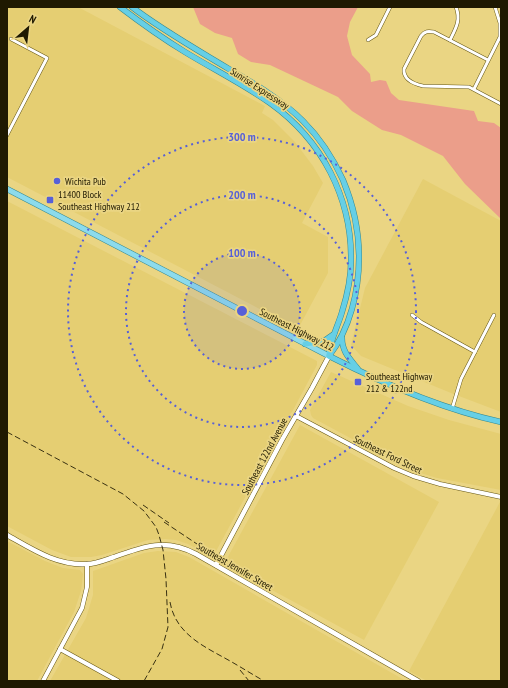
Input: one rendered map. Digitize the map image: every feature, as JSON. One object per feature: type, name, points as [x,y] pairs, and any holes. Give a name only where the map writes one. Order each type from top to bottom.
[{"type":"highway","name":"Sunrise Expressway","points":[[120,7],[183,51],[271,104],[299,128],[320,154],[330,170],[341,195],[347,214],[351,267],[348,291],[330,346],[329,356]]},
{"type":"highway","name":"Sunrise Expressway","points":[[132,7],[184,43],[276,98],[303,121],[324,146],[336,165],[349,194],[355,217],[359,242],[359,264],[357,287],[352,308],[341,337],[329,356]]},
{"type":"highway","points":[[305,344],[324,341],[334,334]]},
{"type":"highway","points":[[341,337],[346,354],[360,371]]},
{"type":"highway","name":"Southeast Highway 212","points":[[329,356],[403,391],[452,408],[501,422]]},
{"type":"main road","name":"Southeast Highway 212","points":[[7,189],[329,356]]},
{"type":"main road","name":"Southeast 122nd Avenue","points":[[216,565],[282,440],[329,356]]},
{"type":"main road","name":"Southeast Jennifer Street","points":[[7,535],[59,561],[72,564],[100,562],[139,548],[162,544],[188,550],[418,681]]},
{"type":"street","points":[[368,40],[376,34],[390,7]]},
{"type":"street","points":[[450,40],[458,24],[459,18],[456,7]]},
{"type":"street","points":[[474,89],[498,42],[501,32],[495,7]]},
{"type":"street","points":[[488,60],[434,32],[428,31],[424,32],[421,36],[404,69],[405,76],[408,80],[423,86],[463,86],[474,89],[501,104]]},
{"type":"street","points":[[7,135],[47,58],[11,40]]},
{"type":"street","points":[[412,315],[421,322],[475,352]]},
{"type":"street","points":[[452,408],[461,379],[494,315]]},
{"type":"street","name":"Southeast Ford Street","points":[[296,416],[390,466],[413,476],[440,484],[501,497]]},
{"type":"street","points":[[43,681],[84,602],[87,587],[87,564]]},
{"type":"street","points":[[60,649],[118,681]]},
{"type":"shaded area","points":[[7,7],[78,7],[265,106],[262,113],[273,120],[295,142],[313,166],[323,183],[302,223],[328,237],[328,273],[298,329],[7,177]]},
{"type":"shaded area","points":[[193,7],[358,7],[350,22],[347,36],[352,55],[370,74],[371,82],[380,80],[386,81],[391,93],[399,100],[474,111],[478,121],[494,123],[501,128],[501,219],[465,184],[443,156],[401,135],[382,130],[352,111],[338,97],[270,65],[251,62],[238,54],[232,38],[215,33],[200,24]]},
{"type":"shaded area","points":[[423,179],[501,221],[501,412],[361,356],[351,345],[365,288]]},
{"type":"shaded area","points":[[7,201],[317,361],[317,365],[214,555],[208,555],[188,544],[176,540],[165,539],[148,540],[102,555],[91,557],[71,557],[52,550],[7,526]]},
{"type":"shaded area","points":[[331,372],[408,406],[449,420],[501,434],[501,490],[437,478],[414,471],[313,418],[310,410]]},
{"type":"shaded area","points":[[300,425],[439,502],[364,640],[224,564]]},
{"type":"shaded area","points":[[500,502],[501,681],[427,681],[409,671]]},
{"type":"shaded area","points":[[7,541],[45,561],[63,568],[80,570],[83,574],[81,591],[74,612],[37,681],[7,681]]},
{"type":"shaded area","points":[[158,551],[176,552],[189,557],[406,681],[50,681],[86,618],[93,595],[93,571],[144,553]]},
{"type":"railway","points":[[7,432],[123,494],[144,511],[156,527],[163,550],[168,627],[162,649],[144,681]]},
{"type":"railway","points":[[143,505],[169,523]]},
{"type":"railway","points":[[164,522],[212,554]]},
{"type":"railway","points":[[170,602],[177,621],[189,635],[204,647],[264,681]]},
{"type":"railway","points":[[240,670],[249,681]]},
{"type":"place","name":"Wichita Pub","points":[[57,181]]},
{"type":"place","name":"11400 Block Southeast Highway 212","points":[[50,200]]},
{"type":"place","name":"Southeast Highway 212 & 122nd","points":[[358,382]]}]
